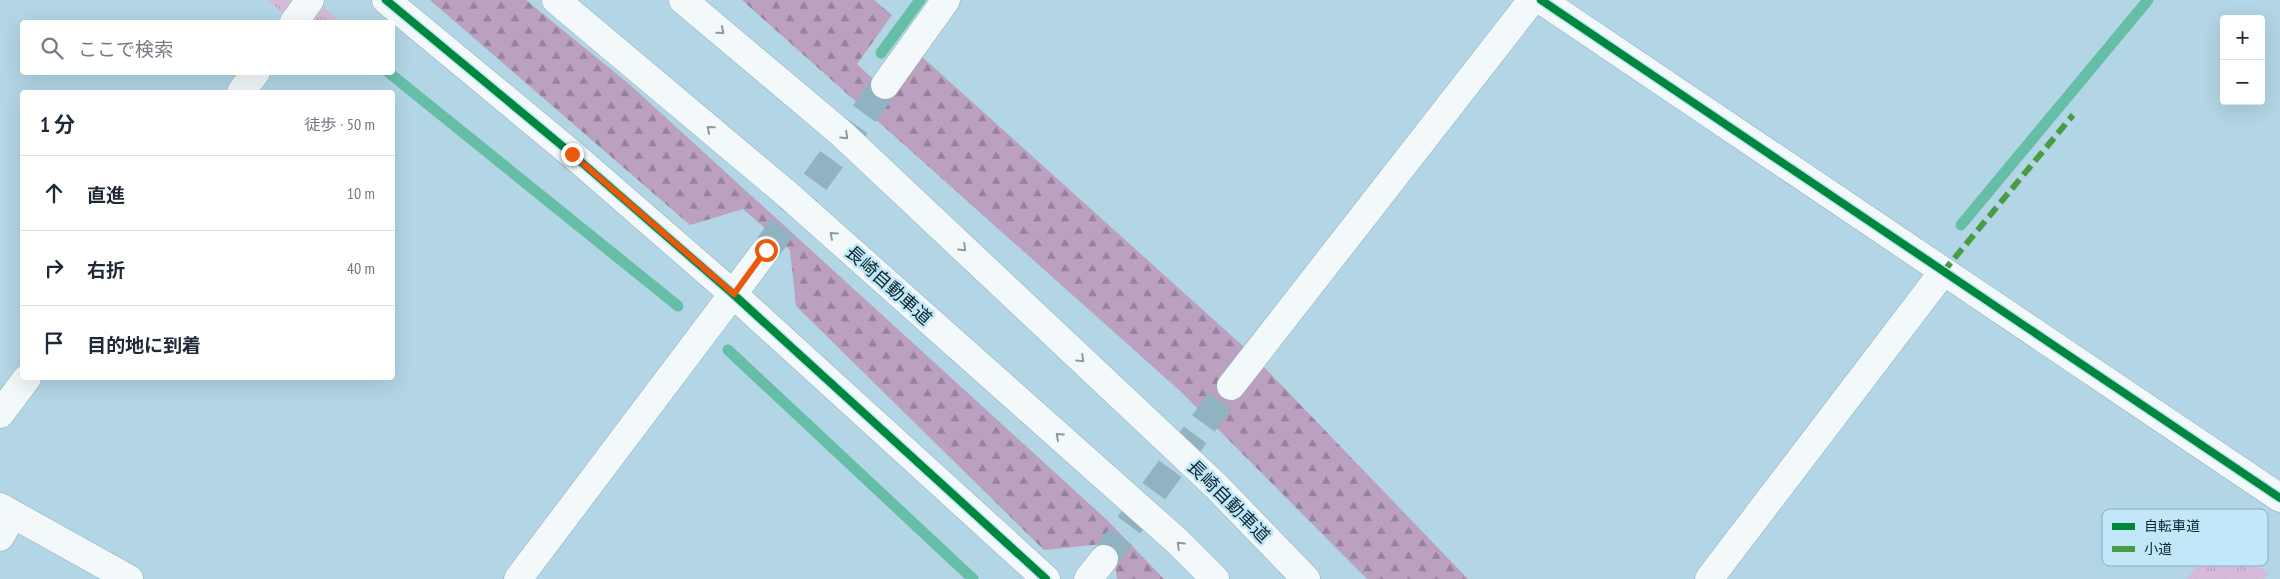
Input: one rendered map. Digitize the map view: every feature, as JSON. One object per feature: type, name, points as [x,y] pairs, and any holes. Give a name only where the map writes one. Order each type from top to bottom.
[{"type":"main road","points":[[295,20],[310,0]]},
{"type":"main road","points":[[386,0],[572,154],[734,294],[1046,579]]},
{"type":"main road","name":"長崎自動車道","points":[[556,0],[787,194],[1177,541],[1215,579]]},
{"type":"main road","name":"長崎自動車道","points":[[683,0],[841,133],[1216,486],[1306,579]]},
{"type":"main road","points":[[885,85],[946,0]]},
{"type":"main road","points":[[1232,386],[1532,0]]},
{"type":"main road","points":[[1541,0],[2280,498]]},
{"type":"main road","points":[[242,90],[254,75]]},
{"type":"main road","points":[[518,579],[766,250]]},
{"type":"main road","points":[[1709,579],[1943,272]]},
{"type":"main road","points":[[0,414],[26,380]]},
{"type":"main road","points":[[4,520],[129,579]]},
{"type":"green space","points":[[267,0],[314,0],[339,20],[292,20]]},
{"type":"green space","points":[[430,0],[526,0],[629,84],[1107,520],[1164,579],[1117,579],[1112,543],[1044,550],[796,306],[790,250],[743,209],[690,225]]},
{"type":"green space","points":[[742,0],[874,0],[892,15],[857,64],[891,96],[920,55],[1244,347],[1222,391],[1264,367],[1468,579],[1367,579],[1180,391]]},
{"type":"green space","points":[[2196,566],[2256,566],[2268,572],[2265,579],[2187,579]]},
{"type":"waterway","points":[[881,53],[920,0]]},
{"type":"waterway","points":[[1961,225],[2148,0]]},
{"type":"waterway","points":[[392,75],[678,306]]},
{"type":"waterway","points":[[728,350],[973,579]]},
{"type":"tunnel","points":[[766,250],[885,85]]},
{"type":"tunnel","points":[[1104,559],[1231,386]]},
{"type":"marked path","points":[[1943,272],[2073,115]]},
{"type":"cycle path","points":[[386,0],[572,154],[733,294],[1046,579]]},
{"type":"cycle path","points":[[1541,0],[2280,498]]},
{"type":"route","points":[[572,154],[734,294],[766,250]]}]
